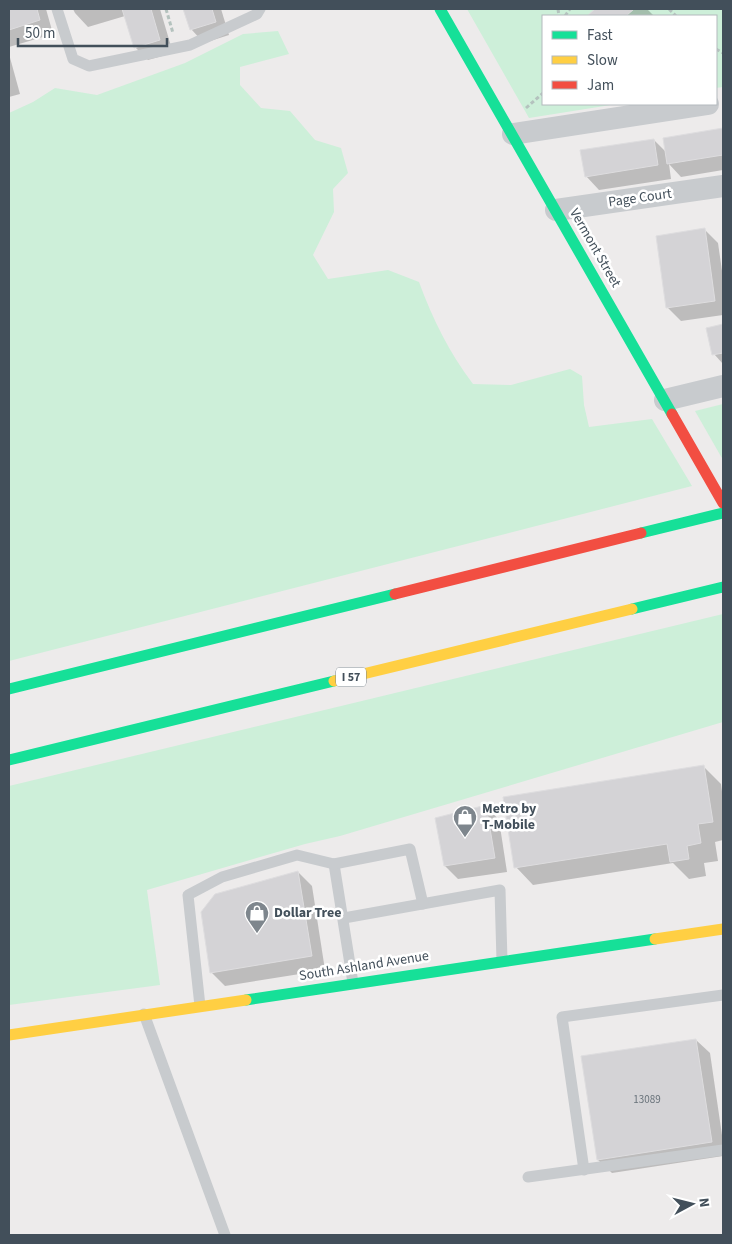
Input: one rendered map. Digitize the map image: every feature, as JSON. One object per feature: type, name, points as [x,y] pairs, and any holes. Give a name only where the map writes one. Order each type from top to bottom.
[{"type":"main road","name":"Vermont Street","points":[[440,9],[723,504]]},
{"type":"main road","points":[[9,689],[723,513]]},
{"type":"main road","name":"I 57","points":[[9,760],[723,587]]},
{"type":"main road","name":"South Ashland Avenue","points":[[9,1035],[723,928]]},
{"type":"street","points":[[512,134],[701,105]]},
{"type":"street","name":"Page Court","points":[[556,210],[723,186]]},
{"type":"street","points":[[664,400],[723,386]]},
{"type":"lane","points":[[57,9],[73,59],[89,66],[190,45],[257,14],[260,9]]},
{"type":"lane","points":[[200,1006],[188,895],[222,878],[297,855],[334,864],[410,849],[423,904]]},
{"type":"lane","points":[[334,864],[353,983]]},
{"type":"lane","points":[[344,918],[500,890],[502,961]]},
{"type":"lane","points":[[584,1170],[562,1017],[723,995]]},
{"type":"lane","points":[[144,1014],[224,1235]]},
{"type":"lane","points":[[528,1177],[723,1150]]},
{"type":"path","points":[[166,9],[173,33]]},
{"type":"path","points":[[526,108],[542,95]]},
{"type":"green space","points":[[467,9],[723,9],[723,87],[717,88],[717,15],[542,15],[542,105],[611,105],[529,118]]},
{"type":"green space","points":[[278,31],[289,54],[240,67],[240,85],[261,108],[290,111],[315,140],[341,148],[348,173],[333,189],[334,212],[313,255],[328,279],[388,270],[419,282],[442,335],[456,360],[473,384],[511,385],[570,369],[582,376],[584,405],[589,427],[652,419],[692,486],[9,661],[9,113],[33,102],[55,88],[97,95],[185,63],[243,34]]},
{"type":"green space","points":[[723,404],[723,460],[695,411]]},
{"type":"green space","points":[[723,614],[723,722],[340,836],[305,844],[147,890],[160,985],[9,1005],[9,786]]},
{"type":"building","points":[[9,9],[37,9],[40,20],[9,30]]},
{"type":"building","points":[[122,9],[151,9],[160,40],[134,48]]},
{"type":"building","points":[[183,9],[212,9],[216,22],[190,30]]},
{"type":"building","points":[[595,9],[634,9],[627,15],[588,15]]},
{"type":"building","points":[[723,128],[723,155],[667,164],[663,138]]},
{"type":"building","points":[[654,139],[658,165],[585,177],[580,150]]},
{"type":"building","points":[[705,228],[715,301],[666,308],[656,236]]},
{"type":"building","points":[[723,324],[723,353],[712,355],[706,328]]},
{"type":"building","points":[[704,765],[713,822],[698,824],[701,843],[687,846],[689,859],[670,862],[667,844],[514,868],[503,797]]},
{"type":"building","name":"Metro by T-Mobile","points":[[486,805],[495,858],[444,866],[435,818]]},
{"type":"building","name":"Dollar Tree","points":[[298,871],[312,956],[210,973],[201,912],[215,894]]},
{"type":"building","points":[[696,1039],[712,1142],[597,1160],[581,1056]]},
{"type":"traffic: fast","points":[[440,9],[672,414]]},
{"type":"traffic: fast","points":[[641,533],[723,513]]},
{"type":"traffic: fast","points":[[632,609],[723,587]]},
{"type":"traffic: fast","points":[[9,689],[395,594]]},
{"type":"traffic: fast","points":[[9,760],[334,681]]},
{"type":"traffic: fast","points":[[246,1000],[655,939]]},
{"type":"traffic: slow","points":[[334,681],[632,609]]},
{"type":"traffic: slow","points":[[655,939],[723,929]]},
{"type":"traffic: slow","points":[[9,1035],[246,1000]]},
{"type":"traffic: jam","points":[[672,414],[723,503]]},
{"type":"traffic: jam","points":[[395,594],[641,533]]},
{"type":"place","name":"Metro by T-Mobile","points":[[465,838]]},
{"type":"place","name":"Dollar Tree","points":[[257,934]]}]
